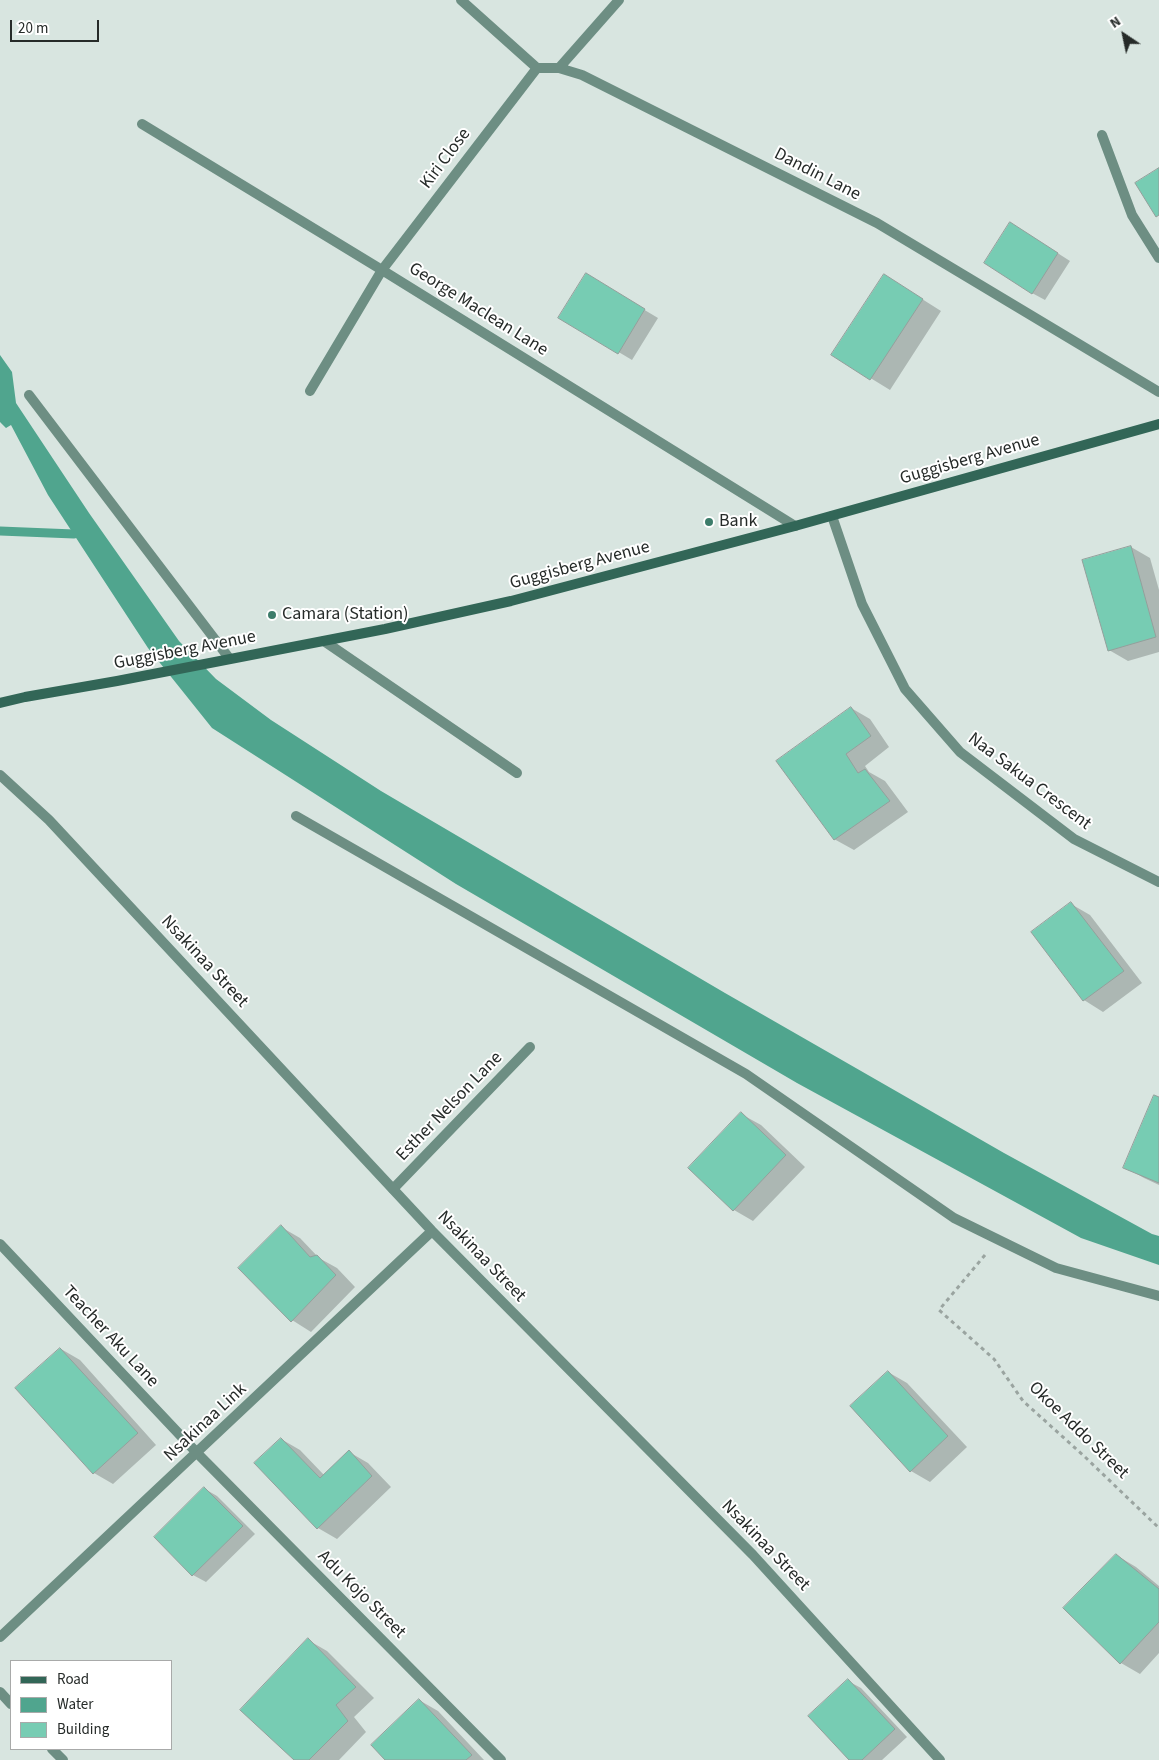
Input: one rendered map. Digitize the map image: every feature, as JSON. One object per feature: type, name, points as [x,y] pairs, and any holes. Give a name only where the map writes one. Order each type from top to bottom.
[{"type":"main road","name":"Guggisberg Avenue","points":[[0,703],[385,629],[511,601],[832,516],[1159,424]]},
{"type":"street","points":[[461,0],[537,68]]},
{"type":"street","points":[[559,68],[619,0]]},
{"type":"street","name":"Dandin Lane","points":[[537,68],[559,68],[582,75],[877,223],[1159,392]]},
{"type":"street","name":"Kiri Close","points":[[310,391],[382,270],[537,68]]},
{"type":"street","name":"George Maclean Lane","points":[[142,124],[382,270],[794,526]]},
{"type":"street","points":[[1102,135],[1132,214],[1159,258]]},
{"type":"street","points":[[29,395],[230,658]]},
{"type":"street","name":"Naa Sakua Crescent","points":[[832,516],[862,604],[905,689],[960,752],[1074,839],[1159,882]]},
{"type":"street","points":[[324,641],[517,773]]},
{"type":"street","name":"Nsakinaa Street","points":[[0,775],[49,820],[432,1231],[753,1555],[940,1760]]},
{"type":"street","points":[[296,816],[746,1074],[954,1218],[1056,1268],[1159,1296]]},
{"type":"street","name":"Esther Nelson Lane","points":[[393,1189],[530,1047]]},
{"type":"street","name":"Nsakinaa Link","points":[[0,1637],[432,1231]]},
{"type":"street","name":"Teacher Aku Lane","points":[[0,1244],[197,1453]]},
{"type":"street","name":"Adu Kojo Street","points":[[197,1453],[501,1760]]},
{"type":"street","points":[[0,1692],[10,1703]]},
{"type":"street","points":[[53,1750],[63,1760]]},
{"type":"path","name":"Okoe Addo Street","points":[[997,1240],[939,1310],[994,1359],[1023,1401],[1159,1528]]},
{"type":"water","points":[[0,355],[12,372],[16,403],[89,513],[179,641],[216,679],[271,720],[381,791],[725,993],[1004,1153],[1152,1234],[1159,1236],[1159,1265],[1081,1238],[797,1083],[456,884],[212,728],[148,648],[48,495],[11,425],[6,428],[0,422]]},
{"type":"building","points":[[1159,168],[1159,215],[1156,217],[1135,183]]},
{"type":"building","points":[[1010,222],[1058,253],[1032,294],[984,263]]},
{"type":"building","points":[[586,273],[645,309],[618,354],[558,318]]},
{"type":"building","points":[[884,274],[923,299],[870,380],[831,355]]},
{"type":"building","points":[[1131,546],[1156,637],[1108,651],[1082,560]]},
{"type":"building","points":[[851,707],[871,736],[846,754],[858,773],[865,769],[890,801],[834,840],[776,761]]},
{"type":"building","points":[[1071,902],[1124,971],[1083,1001],[1031,932]]},
{"type":"building","points":[[1154,1095],[1159,1097],[1159,1183],[1123,1168]]},
{"type":"building","points":[[741,1112],[786,1155],[733,1211],[688,1168]]},
{"type":"building","points":[[281,1225],[310,1257],[317,1255],[336,1275],[291,1322],[238,1268]]},
{"type":"building","points":[[60,1348],[138,1433],[93,1474],[15,1388]]},
{"type":"building","points":[[888,1371],[948,1436],[910,1472],[850,1406]]},
{"type":"building","points":[[281,1438],[320,1478],[349,1450],[372,1476],[317,1529],[254,1463]]},
{"type":"building","points":[[204,1487],[243,1526],[192,1576],[154,1537]]},
{"type":"building","points":[[1116,1554],[1159,1589],[1159,1622],[1120,1664],[1063,1608]]},
{"type":"building","points":[[308,1638],[356,1687],[336,1705],[348,1721],[309,1760],[294,1760],[240,1710]]},
{"type":"building","points":[[848,1679],[895,1729],[862,1760],[849,1760],[808,1716]]},
{"type":"building","points":[[419,1699],[472,1755],[466,1760],[385,1760],[371,1745]]},
{"type":"waterway","points":[[0,531],[74,534]]},
{"type":"place","name":"Bank","points":[[709,522]]},
{"type":"place","name":"Camara (Station)","points":[[272,615]]}]
